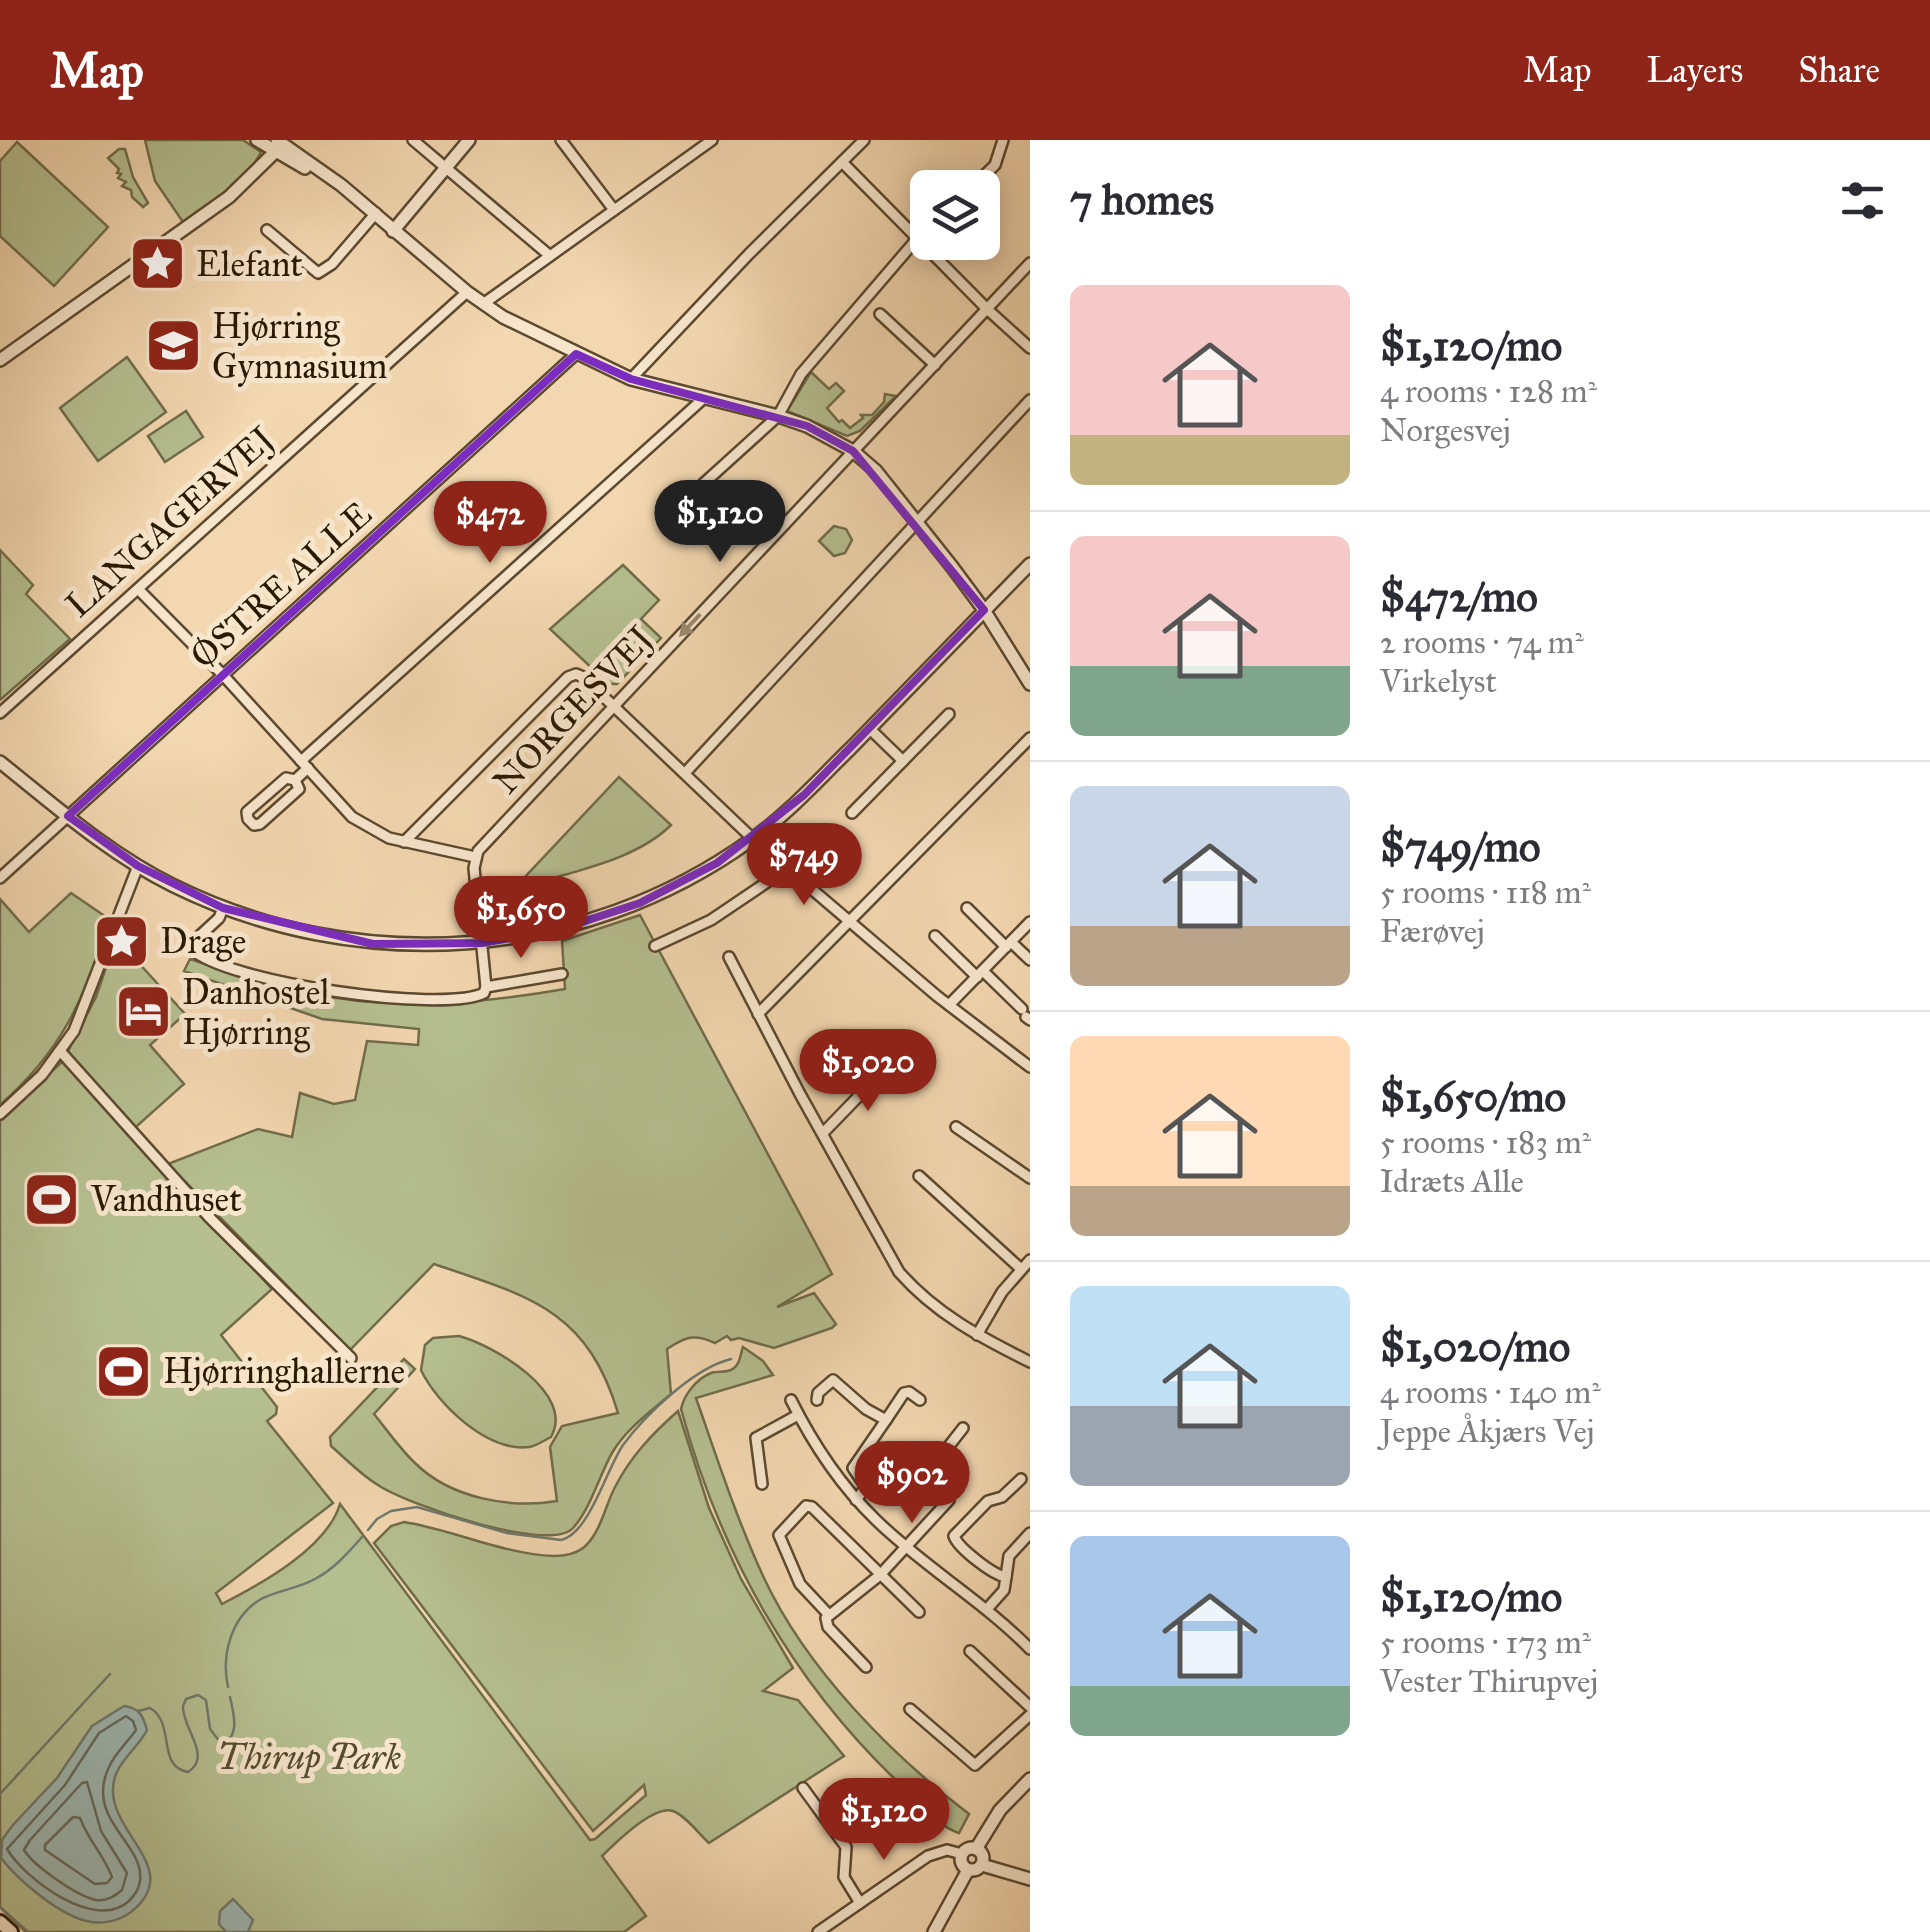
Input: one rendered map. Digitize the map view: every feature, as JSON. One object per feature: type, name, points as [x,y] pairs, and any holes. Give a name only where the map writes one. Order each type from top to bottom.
[{"type":"main road","points":[[0,1922],[11,1932]]},
{"type":"street","points":[[257,140],[280,144],[483,304],[576,354],[631,379],[778,416],[806,426],[853,452],[876,471],[918,522],[984,610],[1030,684]]},
{"type":"street","points":[[414,140],[549,255]]},
{"type":"street","points":[[393,232],[469,140]]},
{"type":"street","points":[[561,140],[614,210]]},
{"type":"street","points":[[483,304],[712,140]]},
{"type":"street","points":[[631,379],[864,140]]},
{"type":"street","points":[[989,170],[995,164],[1003,140]]},
{"type":"street","points":[[0,360],[229,197],[280,144]]},
{"type":"street","points":[[842,162],[910,230]]},
{"type":"street","points":[[267,230],[318,273],[332,264],[374,216]]},
{"type":"street","points":[[703,484],[778,416],[801,374],[910,243]]},
{"type":"street","points":[[939,260],[1030,348]]},
{"type":"street","name":"NORGESVEJ","points":[[475,857],[1030,263]]},
{"type":"street","name":"LANGAGERVEJ","points":[[0,713],[467,292]]},
{"type":"street","points":[[880,314],[935,364]]},
{"type":"street","name":"ØSTRE ALLE","points":[[0,878],[576,354]]},
{"type":"street","points":[[295,780],[305,765],[704,398]]},
{"type":"street","points":[[685,773],[1030,400]]},
{"type":"street","points":[[0,762],[138,866],[224,908],[268,924],[373,944],[482,943],[561,929],[640,903],[753,839],[804,794],[1030,564]]},
{"type":"street","points":[[138,588],[352,817],[404,842],[475,857],[484,994],[364,996],[250,973],[201,956],[192,948],[224,908]]},
{"type":"street","points":[[404,842],[568,677],[576,674],[753,839],[949,1005],[1030,1067]]},
{"type":"street","points":[[852,813],[949,714]]},
{"type":"street","points":[[870,728],[903,761]]},
{"type":"street","points":[[758,1014],[1030,738]]},
{"type":"street","points":[[286,778],[295,780],[299,789],[260,824],[254,825],[246,817],[286,778]]},
{"type":"street","points":[[0,1114],[61,1052],[84,1009],[138,866]]},
{"type":"street","points":[[654,946],[738,904],[788,868]]},
{"type":"street","points":[[967,908],[1030,960]]},
{"type":"street","points":[[949,1005],[1030,922]]},
{"type":"street","points":[[936,936],[1026,1015]]},
{"type":"street","points":[[729,957],[899,1272],[934,1308],[1030,1362]]},
{"type":"street","points":[[486,987],[562,974]]},
{"type":"street","points":[[61,1052],[209,1217],[350,1358]]},
{"type":"street","points":[[823,1133],[886,1068]]},
{"type":"street","points":[[956,1127],[1030,1178]]},
{"type":"street","points":[[919,1176],[1022,1270]]},
{"type":"street","points":[[977,1335],[990,1308],[1030,1260]]},
{"type":"street","points":[[817,1400],[817,1394],[833,1380],[860,1405],[886,1420]]},
{"type":"street","points":[[856,1500],[866,1487],[853,1468],[906,1392],[920,1400]]},
{"type":"street","points":[[791,1400],[822,1455],[856,1500],[1030,1650]]},
{"type":"street","points":[[762,1484],[756,1438],[798,1414]]},
{"type":"street","points":[[866,1667],[825,1621],[880,1575],[950,1498],[930,1469],[963,1428]]},
{"type":"street","points":[[1006,1577],[995,1574],[953,1538],[988,1502],[1006,1494],[1021,1480]]},
{"type":"street","points":[[828,1615],[800,1584],[778,1536],[804,1507],[812,1507],[919,1612]]},
{"type":"street","points":[[987,1609],[1003,1592],[1009,1556],[1030,1532]]},
{"type":"street","points":[[970,1651],[1030,1706]]},
{"type":"street","points":[[910,1709],[974,1766],[1030,1715]]},
{"type":"street","points":[[976,1849],[1000,1810],[1030,1779]]},
{"type":"street","points":[[804,1788],[846,1847],[844,1877],[860,1903]]},
{"type":"street","points":[[976,1849],[962,1854],[961,1862],[968,1870],[982,1865],[1030,1879]]},
{"type":"street","points":[[976,1849],[982,1856],[982,1865]]},
{"type":"street","points":[[818,1932],[928,1856],[947,1850],[962,1854]]},
{"type":"street","points":[[934,1932],[968,1870]]},
{"type":"highlighted area","points":[[576,354],[631,379],[807,426],[853,451],[984,610],[804,795],[717,863],[640,903],[561,929],[482,943],[373,944],[223,908],[138,866],[68,816]]},
{"type":"green space","points":[[145,140],[243,140],[261,152],[237,183],[183,222],[155,181]]},
{"type":"green space","points":[[17,142],[108,227],[54,286],[0,236],[0,161]]},
{"type":"green space","points":[[125,149],[133,177],[148,203],[143,207],[132,197],[131,190],[122,186],[126,182],[118,178],[119,169],[108,158]]},
{"type":"green space","points":[[127,357],[166,412],[98,461],[60,408]]},
{"type":"green space","points":[[811,372],[829,389],[836,383],[844,391],[827,408],[850,428],[863,418],[861,415],[872,415],[884,402],[885,394],[896,396],[860,431],[847,436],[787,411]]},
{"type":"green space","points":[[186,411],[203,437],[165,462],[148,436]]},
{"type":"green space","points":[[834,526],[846,529],[852,540],[845,553],[834,556],[819,541]]},
{"type":"green space","points":[[0,550],[33,585],[26,594],[70,639],[0,700]]},
{"type":"green space","points":[[623,565],[659,600],[641,619],[661,638],[617,684],[609,684],[550,629]]},
{"type":"green space","points":[[619,777],[671,825],[624,855],[533,884],[525,877]]},
{"type":"green space","points":[[71,893],[112,921],[69,1021],[41,1063],[0,1105],[0,899],[29,932]]},
{"type":"green space","points":[[640,915],[832,1274],[777,1307],[814,1293],[836,1324],[774,1348],[727,1336],[715,1343],[690,1338],[667,1349],[671,1394],[618,1444],[573,1528],[559,1534],[508,1531],[446,1514],[393,1493],[360,1472],[331,1446],[330,1437],[404,1359],[415,1369],[374,1414],[415,1463],[463,1493],[501,1502],[557,1501],[550,1447],[562,1426],[618,1413],[605,1378],[571,1329],[525,1298],[434,1264],[350,1350],[168,1164],[258,1129],[292,1137],[300,1093],[334,1104],[355,1100],[367,1041],[418,1045],[419,1029],[322,1019],[184,971],[190,959],[288,989],[368,1002],[500,998],[565,989],[562,941]]},
{"type":"green space","name":"Thirup Park","points":[[116,938],[185,1014],[150,1045],[184,1084],[129,1133],[272,1289],[221,1335],[277,1407],[276,1414],[267,1421],[333,1503],[216,1593],[222,1604],[307,1550],[333,1520],[340,1504],[590,1840],[595,1839],[646,1795],[644,1785],[593,1831],[374,1543],[391,1526],[404,1522],[535,1554],[558,1556],[576,1552],[594,1536],[628,1465],[678,1411],[709,1508],[741,1579],[793,1668],[763,1691],[798,1700],[844,1756],[709,1843],[673,1811],[656,1813],[635,1826],[602,1856],[646,1916],[624,1932],[26,1932],[0,1907],[0,1120],[63,1061],[96,997]]},
{"type":"green space","points":[[459,1336],[510,1360],[542,1388],[556,1420],[551,1437],[529,1447],[513,1447],[481,1434],[451,1411],[421,1370],[425,1345],[433,1338]]},
{"type":"green space","points":[[743,1347],[763,1361],[773,1375],[696,1398],[754,1556],[782,1612],[826,1676],[880,1737],[969,1814],[959,1833],[928,1813],[827,1704],[794,1659],[739,1565],[697,1463],[681,1409],[700,1379],[736,1366]]},
{"type":"water","points":[[124,1706],[140,1713],[147,1730],[117,1772],[115,1806],[148,1867],[150,1882],[145,1897],[131,1912],[110,1921],[92,1922],[64,1912],[28,1886],[1,1858],[2,1840],[57,1778],[92,1726]]},
{"type":"water","points":[[233,1899],[253,1920],[248,1932],[226,1932],[219,1924],[220,1911]]},
{"type":"waterway","points":[[368,1530],[391,1511],[417,1507],[507,1533],[561,1540],[580,1526],[623,1445],[644,1420],[687,1382],[731,1359]]},
{"type":"waterway","points":[[228,1687],[228,1649],[243,1615],[263,1598],[322,1575],[362,1537]]},
{"type":"waterway","points":[[0,1794],[110,1674]]},
{"type":"waterway","points":[[138,1711],[150,1708],[158,1715],[172,1762],[188,1772],[198,1758],[184,1715],[186,1699],[198,1695],[206,1700],[210,1729],[223,1746],[234,1730],[230,1697]]},
{"type":"waterway","points":[[0,1907],[28,1932]]},
{"type":"place","name":"Elefant","points":[[157,264]]},
{"type":"place","name":"Hjørring Gymnasium","points":[[173,346]]},
{"type":"place","name":"Drage","points":[[121,941]]},
{"type":"place","name":"Danhostel Hjørring","points":[[143,1012]]},
{"type":"place","name":"Vandhuset","points":[[52,1199]]},
{"type":"place","name":"Hjørringhallerne","points":[[124,1371]]}]
